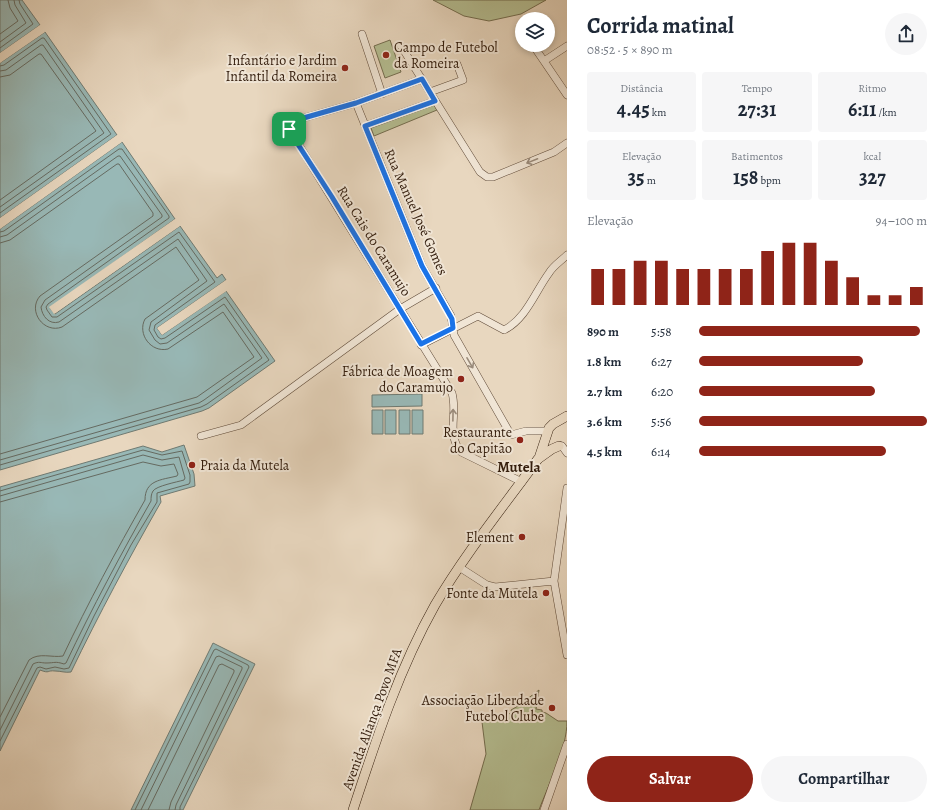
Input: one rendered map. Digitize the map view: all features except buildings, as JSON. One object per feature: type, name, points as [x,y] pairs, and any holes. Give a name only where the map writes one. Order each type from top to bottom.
[{"type":"main road","points":[[564,447],[550,443],[547,432],[551,426],[567,416]]},
{"type":"main road","points":[[556,423],[563,423],[567,426]]},
{"type":"main road","name":"Avenida Aliança Povo MFA","points":[[353,810],[384,718],[414,645],[459,567],[538,459],[547,432]]},
{"type":"main road","name":"Avenida Aliança Povo MFA","points":[[538,459],[552,449],[564,447]]},
{"type":"street","points":[[362,34],[382,94]]},
{"type":"street","points":[[400,46],[482,174],[487,177],[493,177],[548,154],[567,143]]},
{"type":"street","points":[[544,61],[567,46]]},
{"type":"street","points":[[538,52],[567,95]]},
{"type":"street","points":[[430,92],[463,80],[457,64]]},
{"type":"street","points":[[356,103],[422,79]]},
{"type":"street","points":[[365,126],[435,101]]},
{"type":"street","name":"Rua Cais do Caramujo","points":[[356,103],[293,121],[289,125],[290,132],[452,393],[453,436],[455,446],[461,452],[522,482]]},
{"type":"street","name":"Rua Manuel José Gomes","points":[[356,103],[422,266],[436,288],[450,316],[454,335],[511,435],[526,431],[547,432]]},
{"type":"street","points":[[421,344],[478,316],[504,330],[509,328],[525,312],[550,271],[567,255]]},
{"type":"street","points":[[201,436],[241,425],[400,309],[436,288]]},
{"type":"street","points":[[567,488],[554,581],[567,656]]},
{"type":"street","points":[[459,567],[487,585],[495,587],[554,581]]},
{"type":"street","points":[[544,810],[567,744]]},
{"type":"green space","points":[[433,0],[546,0],[525,12],[515,12],[515,15],[489,21],[464,16]]},
{"type":"green space","name":"Campo de Futebol da Romeira","points":[[390,40],[401,72],[385,78],[374,46]]},
{"type":"green space","points":[[434,105],[437,110],[374,136],[371,128]]},
{"type":"green space","points":[[539,690],[536,709],[542,710],[542,712],[558,721],[567,721],[561,754],[539,810],[470,810],[486,754],[482,722],[485,718],[492,718],[512,713],[511,710]]},
{"type":"water","points":[[0,0],[22,0],[40,25],[0,53]]},
{"type":"water","points":[[45,32],[117,135],[0,218],[0,63]]},
{"type":"water","points":[[122,142],[175,219],[50,308],[55,314],[180,226],[217,278],[222,274],[226,280],[157,328],[162,335],[226,291],[275,361],[209,408],[202,411],[0,470],[0,229]]},
{"type":"water","points":[[422,394],[422,406],[372,407],[372,395]]},
{"type":"water","points":[[372,410],[383,410],[383,434],[372,434]]},
{"type":"water","points":[[385,410],[396,410],[396,434],[385,434]]},
{"type":"water","points":[[399,410],[410,410],[410,434],[399,434]]},
{"type":"water","points":[[412,410],[423,410],[423,434],[412,434]]},
{"type":"water","points":[[184,445],[194,474],[195,486],[160,496],[161,502],[114,586],[71,672],[47,672],[40,670],[0,751],[0,487],[143,446],[162,452]]},
{"type":"water","points":[[213,643],[255,664],[183,810],[131,810]]},
{"type":"pier","points":[[40,25],[41,26],[0,55],[0,53]]},
{"type":"pier","points":[[43,30],[45,32],[0,63],[0,61]]},
{"type":"pier","points":[[117,135],[118,137],[0,220],[0,218]]},
{"type":"pier","points":[[121,141],[122,142],[0,229],[0,226]]},
{"type":"pier","points":[[175,219],[176,220],[52,308],[55,312],[179,224],[180,226],[54,314],[49,307]]},
{"type":"pier","points":[[226,280],[227,282],[160,329],[163,333],[225,289],[228,290],[162,335],[157,328]]},
{"type":"place","name":"Campo de Futebol da Romeira","points":[[386,55]]},
{"type":"place","name":"Infantário e Jardim Infantil da Romeira","points":[[345,68]]},
{"type":"place","name":"Fábrica de Moagem do Caramujo","points":[[461,379]]},
{"type":"place","name":"Restaurante do Capitão","points":[[520,440]]},
{"type":"place","name":"Praia da Mutela","points":[[192,465]]},
{"type":"place","name":"Element","points":[[522,537]]},
{"type":"place","name":"Fonte da Mutela","points":[[546,593]]},
{"type":"place","name":"Associação Liberdade Futebol Clube","points":[[552,708]]},
{"type":"district","name":"Mutela","points":[[519,467]]},
{"type":"route","points":[[422,79],[435,101],[365,126],[422,266],[436,288],[450,316],[453,328],[421,344],[289,129],[290,123],[293,121],[356,103],[422,79]]}]
